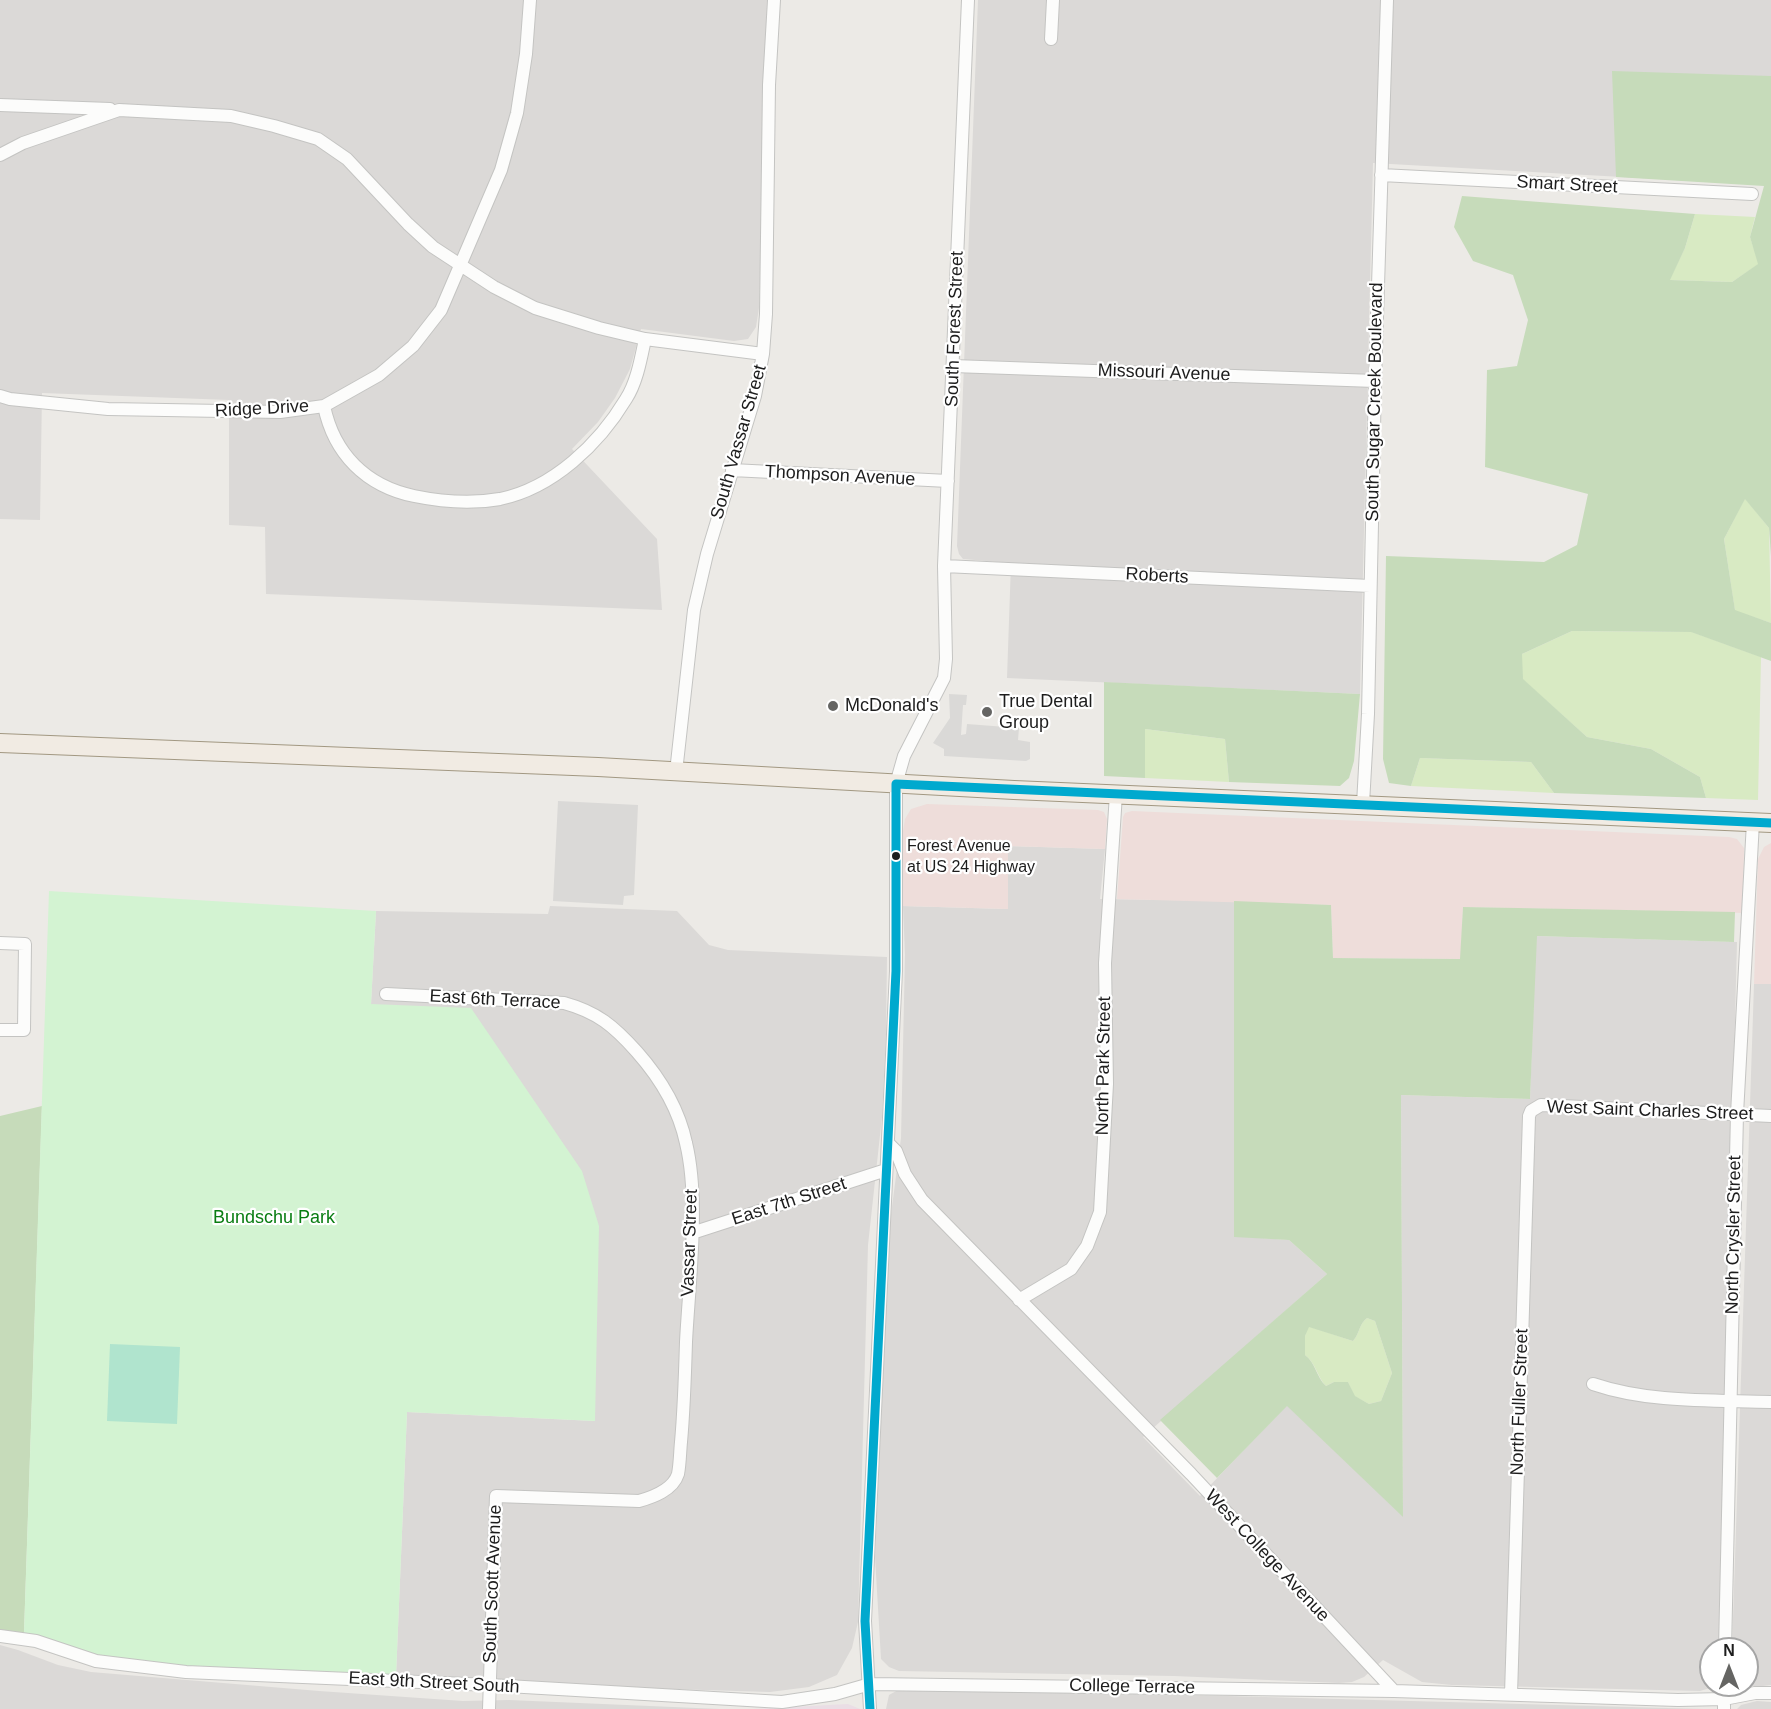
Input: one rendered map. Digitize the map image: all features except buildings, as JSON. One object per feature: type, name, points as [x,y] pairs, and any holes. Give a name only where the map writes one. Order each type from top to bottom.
[{"type":"main road","points":[[0,743],[1762,823]]},
{"type":"street","name":"Ridge Drive","points":[[0,396],[108,409],[280,412],[324,406],[379,375],[413,346],[441,310],[501,170],[517,113],[526,54],[530,0]]},
{"type":"street","name":"South Vassar Street","points":[[676,772],[694,610],[706,554],[755,396],[763,354],[766,314],[769,85],[774,0]]},
{"type":"street","name":"South Forest Street","points":[[870,1709],[865,1621],[896,971],[896,784],[904,756],[942,683],[946,659],[944,566],[968,0]]},
{"type":"street","points":[[1051,39],[1053,0]]},
{"type":"street","name":"South Sugar Creek Boulevard","points":[[1363,804],[1368,714],[1375,381],[1387,0]]},
{"type":"street","points":[[0,105],[231,116],[318,139],[347,159],[408,224],[433,247],[494,287],[535,308],[599,328],[645,339],[763,354]]},
{"type":"street","points":[[0,155],[23,143],[118,110]]},
{"type":"street","name":"Smart Street","points":[[1382,175],[1752,194]]},
{"type":"street","points":[[324,406],[328,424],[341,448],[359,470],[375,483],[400,493],[436,501],[472,502],[501,498],[522,492],[550,478],[598,438],[627,398],[641,360],[645,339]]},
{"type":"street","name":"Missouri Avenue","points":[[953,366],[1375,381]]},
{"type":"street","name":"Thompson Avenue","points":[[732,470],[948,482]]},
{"type":"street","name":"Roberts","points":[[944,566],[1370,586]]},
{"type":"street","name":"North Park Street","points":[[1019,1300],[1071,1269],[1088,1246],[1100,1212],[1107,1084],[1105,963],[1116,794]]},
{"type":"street","name":"North Crysler Street","points":[[1725,1637],[1737,1114],[1762,823]]},
{"type":"street","points":[[0,943],[25,944],[24,1030],[0,1030]]},
{"type":"street","name":"East 6th Terrace","points":[[386,994],[564,1003],[586,1009],[601,1018]]},
{"type":"street","name":"Vassar Street","points":[[496,1496],[639,1501],[655,1497],[672,1483],[678,1474],[692,1233],[692,1171],[677,1114],[652,1069],[629,1043],[601,1018]]},
{"type":"street","name":"West Saint Charles Street","points":[[1531,1111],[1540,1105],[1771,1116]]},
{"type":"street","name":"North Fuller Street","points":[[1511,1694],[1529,1116],[1531,1111]]},
{"type":"street","name":"West College Avenue","points":[[888,1143],[896,1151],[905,1174],[922,1200],[1191,1474],[1394,1691]]},
{"type":"street","name":"East 7th Street","points":[[692,1233],[886,1170]]},
{"type":"street","points":[[1593,1384],[1613,1391],[1646,1397],[1771,1402]]},
{"type":"street","name":"South Scott Avenue","points":[[489,1709],[496,1496]]},
{"type":"street","name":"East 9th Street South","points":[[0,1636],[36,1641],[96,1661],[186,1672],[490,1685],[782,1702],[835,1695],[870,1684]]},
{"type":"street","name":"College Terrace","points":[[870,1684],[1394,1691]]},
{"type":"street","points":[[1394,1691],[1678,1700],[1724,1704],[1755,1693],[1771,1692]]},
{"type":"shaded area","points":[[0,0],[767,0],[759,308],[756,327],[748,339],[734,341],[641,329],[630,369],[615,398],[598,422],[572,449],[657,539],[662,610],[266,594],[265,527],[229,525],[229,400],[42,393],[40,520],[0,519]]},
{"type":"shaded area","points":[[978,0],[1771,0],[1771,91],[1764,185],[1373,163],[1360,694],[1007,678],[1011,563],[963,559],[957,546]]},
{"type":"shaded area","points":[[949,694],[967,695],[966,705],[963,705],[961,735],[966,734],[967,724],[1019,728],[1018,740],[1030,742],[1030,759],[1026,761],[944,756],[944,749],[933,743],[950,718]]},
{"type":"shaded area","points":[[558,801],[638,805],[634,895],[624,896],[623,905],[553,901]]},
{"type":"shaded area","points":[[927,804],[1098,810],[1104,812],[1107,819],[1105,849],[1008,846],[1008,909],[903,906],[905,819],[911,809]]},
{"type":"shaded area","points":[[1132,811],[1729,837],[1737,839],[1744,848],[1743,913],[1463,907],[1461,959],[1333,958],[1331,905],[1117,899],[1123,817],[1125,813]]},
{"type":"shaded area","points":[[1771,843],[1771,984],[1754,984],[1758,859],[1764,847]]},
{"type":"shaded area","points":[[1008,846],[1105,849],[1100,899],[1234,901],[1234,1236],[1289,1240],[1327,1274],[1143,1437],[1200,1496],[1287,1405],[1403,1516],[1401,1095],[1530,1099],[1536,936],[1737,942],[1719,1637],[1699,1637],[1699,1691],[1452,1685],[1422,1682],[1383,1660],[1364,1677],[1352,1682],[1339,1683],[1174,1676],[899,1671],[889,1667],[881,1659],[875,1557],[890,1222],[901,1138],[905,955],[903,906],[1007,909]]},
{"type":"shaded area","points":[[550,906],[677,911],[709,945],[728,950],[887,957],[882,1117],[868,1245],[858,1622],[852,1648],[837,1675],[809,1687],[770,1692],[396,1676],[407,1412],[595,1421],[371,1004],[376,911],[548,914]]},
{"type":"shaded area","points":[[1754,984],[1771,984],[1771,1685],[1759,1686],[1759,1637],[1732,1637]]},
{"type":"shaded area","points":[[0,1645],[58,1665],[91,1672],[463,1701],[509,1700],[720,1709],[0,1709]]},
{"type":"shaded area","points":[[898,1690],[1704,1709],[886,1709],[889,1695]]},
{"type":"shaded area","points":[[1757,1701],[1771,1702],[1771,1709],[1737,1709],[1741,1705]]},
{"type":"shaded area","points":[[848,1704],[860,1709],[753,1709]]},
{"type":"green space","points":[[1612,71],[1771,76],[1771,556],[1769,528],[1745,499],[1724,539],[1735,610],[1771,623],[1771,661],[1691,632],[1572,631],[1522,654],[1523,679],[1587,737],[1651,749],[1700,777],[1706,798],[1554,793],[1531,762],[1420,758],[1411,786],[1389,783],[1383,759],[1386,556],[1544,562],[1577,545],[1588,494],[1485,467],[1487,370],[1517,366],[1528,320],[1513,275],[1473,261],[1454,227],[1462,196],[1695,214],[1685,248],[1670,280],[1732,282],[1758,264],[1750,237],[1764,186],[1616,177]]},
{"type":"green space","points":[[1695,214],[1755,217],[1750,237],[1759,264],[1732,282],[1669,280],[1685,248]]},
{"type":"green space","points":[[1745,498],[1769,528],[1771,623],[1735,611],[1724,539]]},
{"type":"green space","points":[[1572,631],[1692,632],[1761,657],[1758,800],[1706,798],[1700,777],[1651,749],[1587,737],[1522,679],[1522,654]]},
{"type":"green space","points":[[1104,682],[1360,694],[1354,761],[1349,778],[1340,786],[1229,782],[1225,739],[1145,729],[1145,778],[1104,776]]},
{"type":"green space","points":[[1145,729],[1225,739],[1229,782],[1145,778]]},
{"type":"green space","points":[[1420,758],[1531,762],[1554,793],[1411,786]]},
{"type":"green space","name":"Bundschu Park","points":[[49,891],[376,911],[371,1004],[471,1008],[582,1171],[599,1226],[595,1421],[407,1412],[396,1676],[198,1667],[94,1656],[24,1633]]},
{"type":"green space","points":[[1234,901],[1331,905],[1333,958],[1460,959],[1463,907],[1735,912],[1734,942],[1537,936],[1530,1099],[1401,1095],[1403,1517],[1287,1406],[1217,1478],[1160,1420],[1327,1274],[1289,1240],[1234,1237]],"holes":[[[1367,1318],[1375,1321],[1392,1373],[1381,1401],[1369,1404],[1355,1396],[1348,1382],[1334,1382],[1326,1386],[1312,1362],[1305,1355],[1305,1336],[1309,1327],[1353,1341]]]},
{"type":"green space","points":[[42,1106],[24,1633],[0,1630],[0,1116]]},
{"type":"green space","points":[[1367,1318],[1375,1321],[1392,1373],[1381,1401],[1369,1404],[1354,1396],[1348,1382],[1334,1382],[1326,1386],[1312,1362],[1305,1355],[1305,1336],[1308,1326],[1353,1341]]},
{"type":"green space","points":[[110,1344],[180,1347],[177,1424],[107,1421]]},
{"type":"transit line","points":[[896,784],[1771,823]]},
{"type":"transit line","points":[[870,1709],[865,1621],[896,971],[896,784]]},
{"type":"place","name":"McDonald's","points":[[833,706]]},
{"type":"place","name":"True Dental Group","points":[[987,712]]},
{"type":"place","name":"Forest Avenue at US 24 Highway","points":[[896,856]]}]
